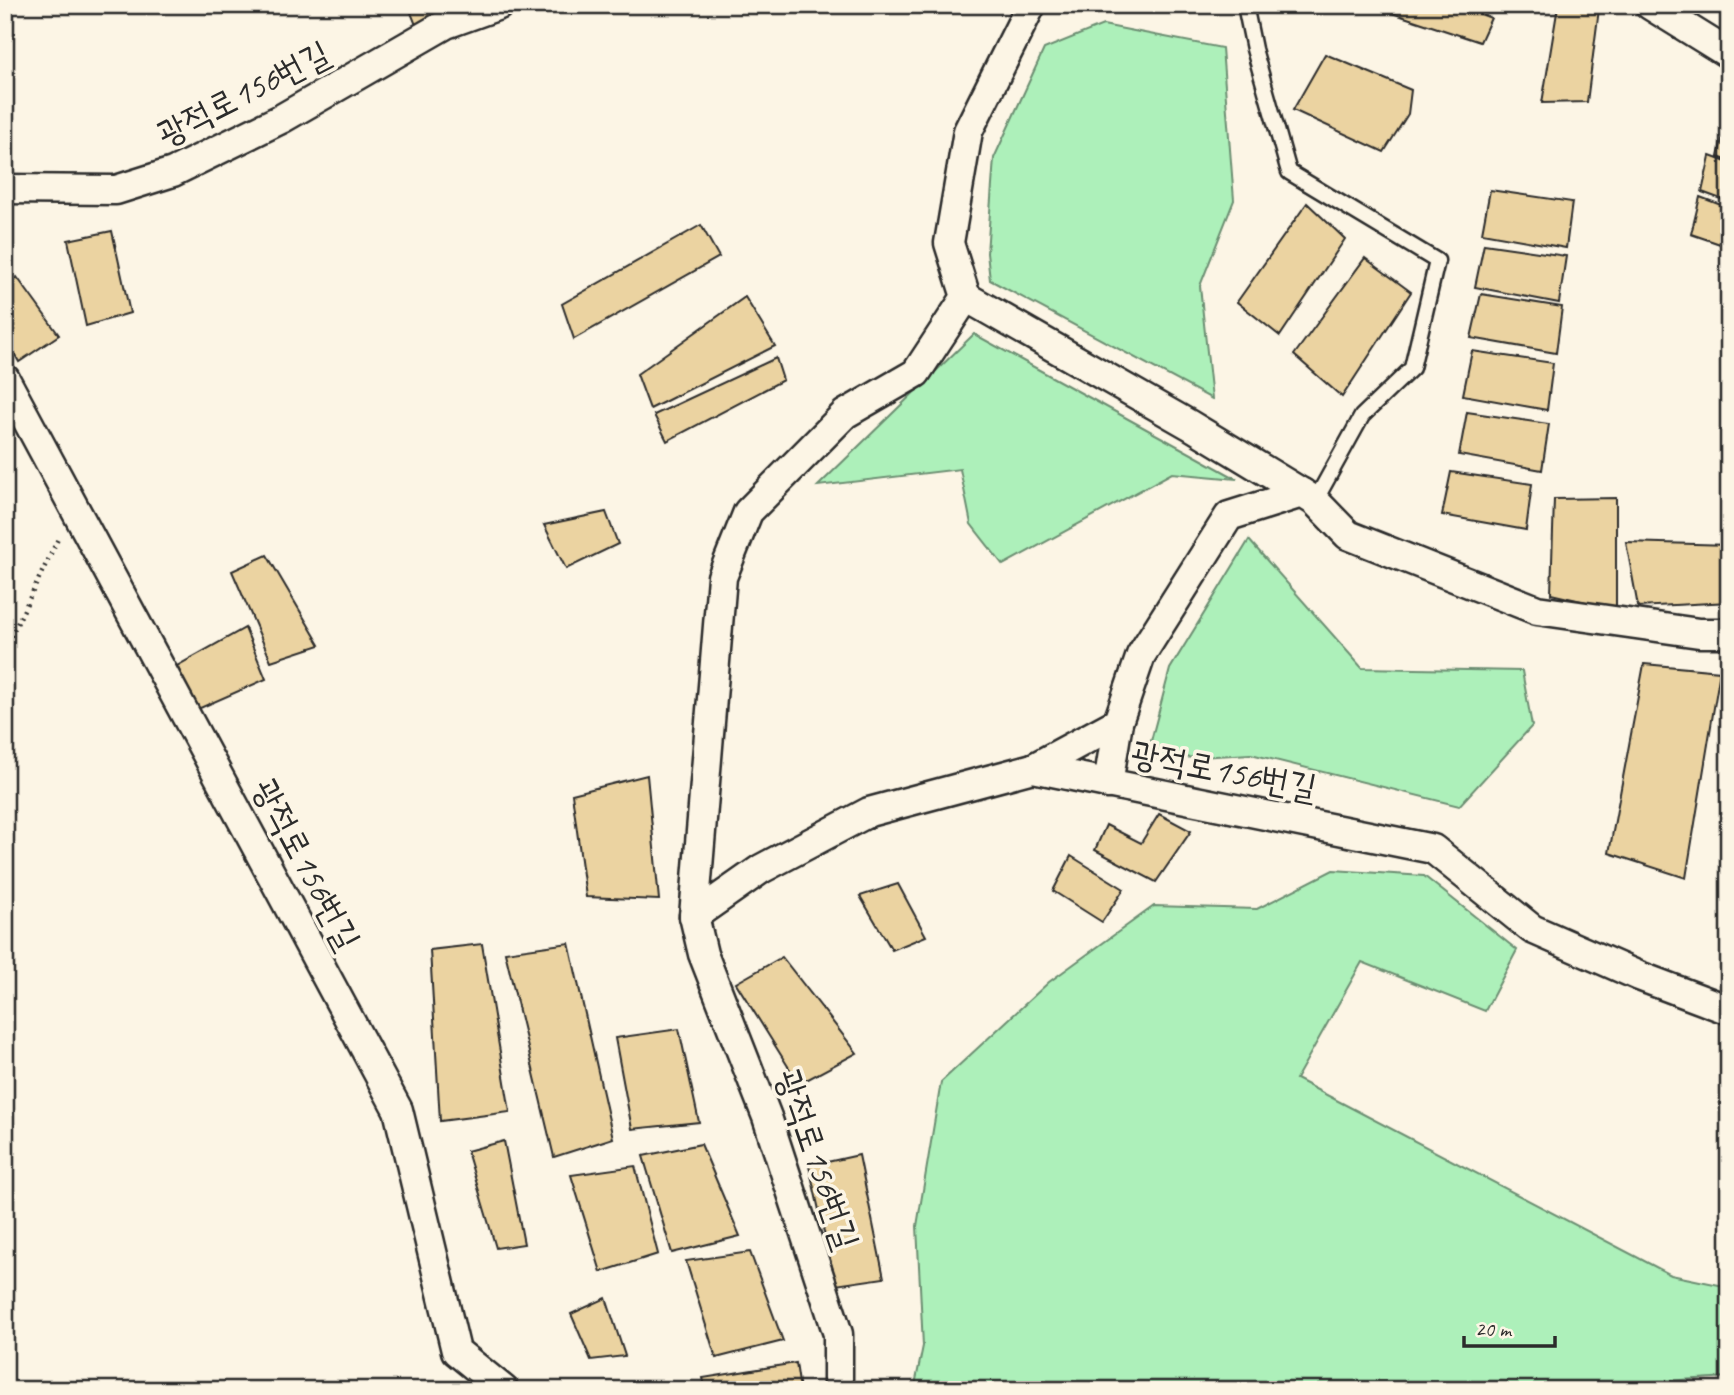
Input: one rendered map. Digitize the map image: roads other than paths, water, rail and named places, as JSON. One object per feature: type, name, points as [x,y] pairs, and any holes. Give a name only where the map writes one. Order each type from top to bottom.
[{"type":"street","name":"광적로156번길","points":[[5,189],[116,190],[173,172],[281,119],[446,24],[499,5]]},
{"type":"street","points":[[1031,5],[968,131],[949,243],[966,298],[1190,425],[1309,497],[1348,535],[1537,610],[1699,633],[1729,633]]},
{"type":"street","points":[[1650,5],[1729,54]]},
{"type":"street","name":"광적로156번길","points":[[838,1390],[838,1334],[767,1117],[703,954],[694,916],[722,578],[748,512],[845,414],[916,373],[966,298]]},
{"type":"street","name":"광적로156번길","points":[[5,379],[398,1110],[456,1351],[504,1390]]},
{"type":"street","points":[[1108,784],[1118,722],[1141,655],[1229,516],[1309,497]]},
{"type":"street","points":[[1033,768],[1118,722]]},
{"type":"street","name":"광적로156번길","points":[[694,916],[761,869],[869,813],[1033,768],[1433,849],[1532,929],[1639,976],[1729,1010]]},
{"type":"lane","points":[[1245,5],[1254,49],[1289,172],[1437,261],[1412,368],[1362,416],[1309,497]]}]
